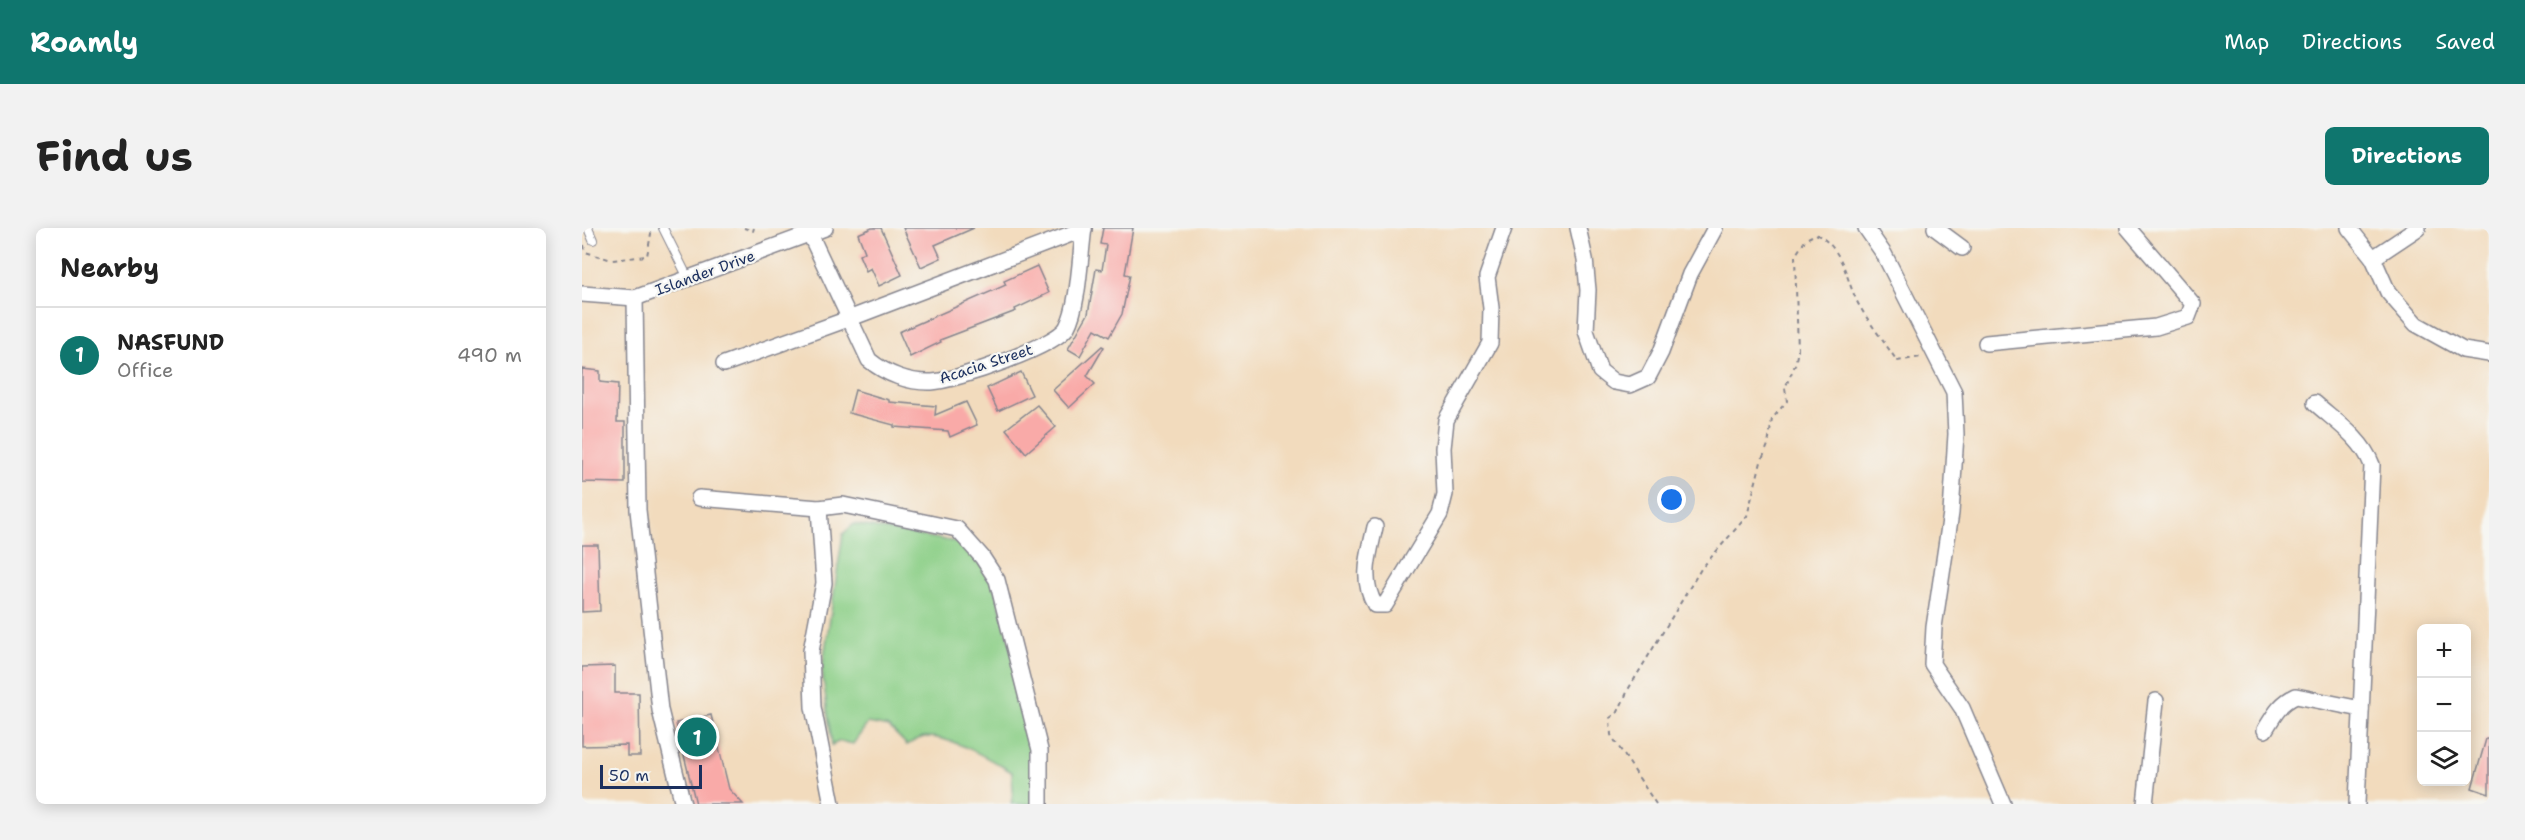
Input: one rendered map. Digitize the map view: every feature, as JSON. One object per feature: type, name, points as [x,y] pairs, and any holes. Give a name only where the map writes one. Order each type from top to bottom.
[{"type":"street","name":"Islander Drive","points":[[582,294],[635,298],[825,228]]},
{"type":"street","name":"Acacia Street","points":[[810,234],[869,360],[879,369],[918,381],[948,380],[1033,350],[1058,337],[1066,328],[1073,310],[1084,228]]},
{"type":"street","points":[[724,364],[851,318],[1084,228]]},
{"type":"street","points":[[1375,527],[1367,567],[1367,591],[1375,605],[1385,605],[1440,514],[1445,494],[1443,448],[1446,420],[1490,343],[1491,308],[1487,277],[1504,228]]},
{"type":"street","points":[[1578,228],[1585,259],[1588,290],[1586,331],[1600,371],[1614,382],[1630,385],[1648,377],[1690,274],[1715,228]]},
{"type":"street","points":[[1866,228],[1884,254],[1954,392],[1956,434],[1951,513],[1934,627],[1932,664],[1962,708],[2003,804]]},
{"type":"street","points":[[1935,228],[1962,248]]},
{"type":"street","points":[[1986,343],[2156,327],[2188,317],[2193,304],[2128,228]]},
{"type":"street","points":[[2349,228],[2373,258],[2388,292],[2416,324],[2463,350],[2489,354]]},
{"type":"street","points":[[2373,258],[2418,228]]},
{"type":"street","points":[[635,298],[638,510],[660,710],[683,804]]},
{"type":"street","points":[[2315,403],[2355,438],[2368,453],[2372,465],[2356,804]]},
{"type":"street","points":[[699,498],[819,508],[843,505],[957,529],[982,557],[997,580],[1040,750],[1040,804]]},
{"type":"street","points":[[819,508],[824,583],[811,651],[813,707],[832,804]]},
{"type":"street","points":[[2265,730],[2278,708],[2296,696],[2361,709]]},
{"type":"street","points":[[2145,804],[2156,701]]},
{"type":"lane","points":[[588,228],[593,240]]},
{"type":"lane","points":[[663,228],[688,278]]},
{"type":"path","points":[[583,243],[585,252],[612,260],[647,256],[652,228]]},
{"type":"path","points":[[744,228],[753,231],[754,228]]},
{"type":"path","points":[[1656,804],[1611,735],[1610,718],[1618,712],[1629,688],[1701,569],[1747,516],[1761,462],[1768,445],[1772,419],[1787,401],[1785,388],[1795,365],[1798,329],[1794,256],[1806,239],[1816,234],[1830,241],[1849,277],[1859,305],[1897,361],[1919,356],[1940,365]]},
{"type":"green space","points":[[854,524],[969,544],[993,578],[1038,751],[1037,804],[1011,804],[1012,772],[970,749],[946,740],[924,737],[907,745],[889,727],[868,723],[853,744],[840,741],[832,745],[822,670],[843,534]]},
{"type":"building","points":[[872,228],[881,228],[902,275],[879,286],[871,268],[866,271],[859,255],[865,252],[858,234]]},
{"type":"building","points":[[903,228],[974,228],[935,245],[941,258],[921,267]]},
{"type":"building","points":[[1103,228],[1133,228],[1125,274],[1130,275],[1122,314],[1109,337],[1095,329],[1080,356],[1068,349],[1088,314],[1096,269],[1102,270],[1106,245],[1100,244]]},
{"type":"building","points":[[1037,266],[1049,293],[1015,309],[1016,311],[940,340],[941,342],[910,357],[899,332],[1006,285],[1004,281]]},
{"type":"building","points":[[1102,346],[1104,347],[1087,376],[1095,384],[1069,408],[1053,390]]},
{"type":"building","points":[[582,369],[600,371],[600,382],[618,384],[617,422],[625,422],[625,483],[582,482]]},
{"type":"building","points":[[1021,372],[1032,395],[998,411],[987,388]]},
{"type":"building","points":[[855,390],[889,400],[889,402],[936,406],[935,415],[966,402],[977,425],[950,437],[948,431],[894,427],[894,425],[849,413]]},
{"type":"building","points":[[1037,405],[1056,427],[1026,453],[1006,429]]},
{"type":"building","points":[[582,545],[598,545],[600,611],[582,612]]},
{"type":"building","points":[[615,666],[615,693],[639,693],[640,756],[627,756],[627,745],[582,746],[582,667]]},
{"type":"building","points":[[711,715],[729,789],[743,804],[696,804],[676,723]]},
{"type":"building","points":[[2486,739],[2489,739],[2489,794],[2472,788]]},
{"type":"place","name":"NASFUND","points":[[697,737]]}]
